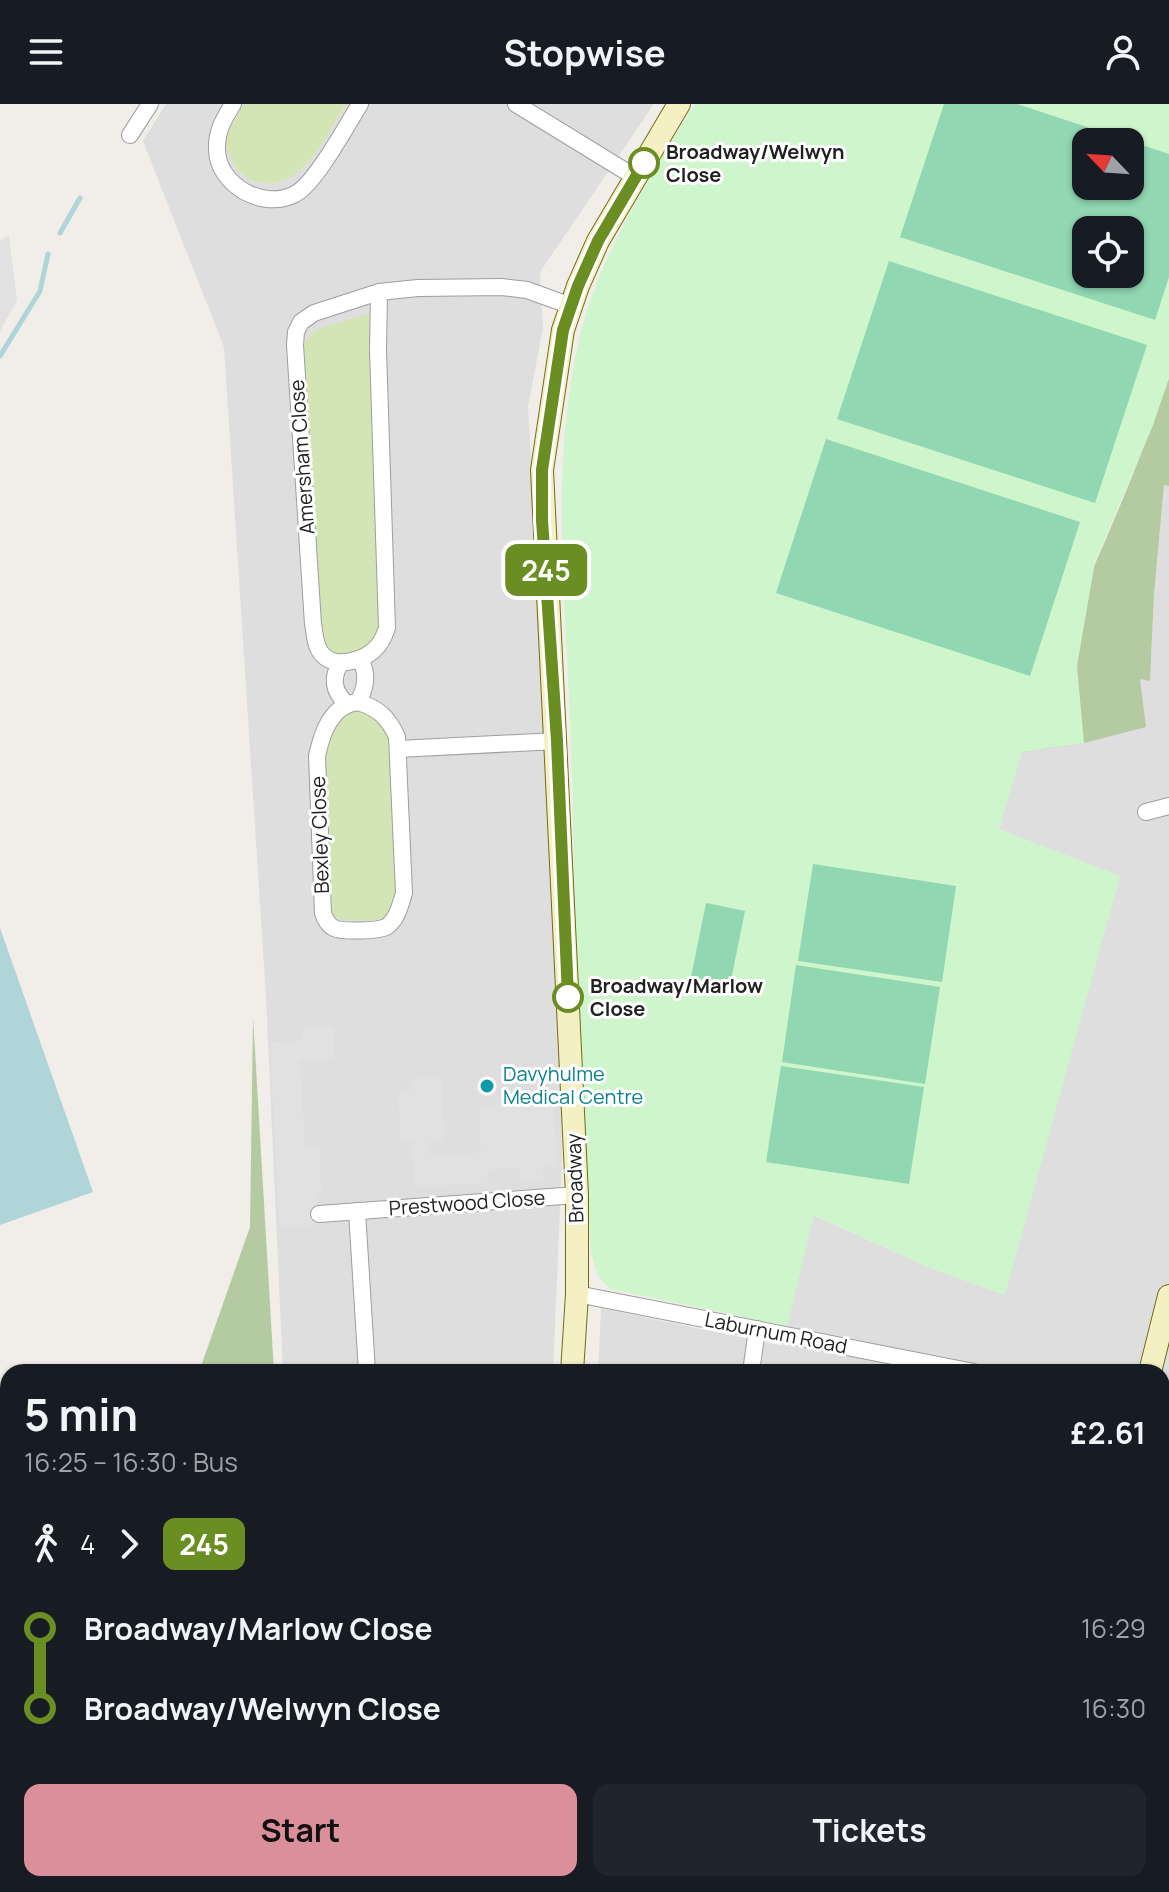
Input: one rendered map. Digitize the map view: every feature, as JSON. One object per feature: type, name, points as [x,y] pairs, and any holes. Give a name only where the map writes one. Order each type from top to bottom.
[{"type":"street","points":[[130,135],[150,104]]},
{"type":"street","points":[[233,104],[219,128],[216,147],[218,162],[237,188],[255,196],[276,199],[296,194],[314,177],[360,104]]},
{"type":"street","points":[[516,104],[635,177]]},
{"type":"street","name":"Broadway","points":[[573,1364],[577,1294],[577,1195],[557,741],[542,520],[542,470],[563,330],[571,306],[598,241],[679,104]]},
{"type":"street","name":"Amersham Close","points":[[366,677],[362,663],[326,658],[319,651],[313,624],[296,332],[301,322],[314,313],[379,292],[418,288],[502,287],[527,290],[571,306]]},
{"type":"street","points":[[348,661],[376,649],[387,628],[379,292]]},
{"type":"street","name":"Bexley Close","points":[[348,661],[336,670],[334,683],[337,693],[352,703],[374,707],[383,714],[392,725],[398,749],[404,893],[393,921],[380,930],[338,930],[325,921],[323,913],[317,756],[322,733],[331,718],[352,703],[366,685],[366,677]]},
{"type":"street","points":[[398,749],[557,741]]},
{"type":"street","points":[[1146,812],[1169,806]]},
{"type":"street","name":"Prestwood Close","points":[[319,1214],[577,1195]]},
{"type":"street","points":[[357,1211],[367,1364]]},
{"type":"street","name":"Laburnum Road","points":[[577,1294],[757,1329],[905,1364]]},
{"type":"street","points":[[1152,1364],[1169,1296]]},
{"type":"street","points":[[752,1364],[757,1329]]},
{"type":"shaded area","points":[[166,104],[243,104],[232,123],[301,170],[346,104],[654,104],[540,272],[543,327],[528,407],[559,984],[562,1161],[553,1364],[283,1364],[266,997],[224,347],[143,141]]},
{"type":"shaded area","points":[[9,236],[17,300],[0,331],[0,240]]},
{"type":"shaded area","points":[[1164,485],[1169,486],[1169,1364],[598,1364],[601,1308],[782,1346],[813,1215],[928,1267],[1005,1295],[999,830],[1021,752],[1084,743],[1139,678],[1150,680]]},
{"type":"shaded area","points":[[334,1027],[335,1058],[300,1061],[305,1149],[319,1148],[322,1196],[317,1196],[318,1225],[279,1227],[270,1042],[302,1041],[302,1029]]},
{"type":"shaded area","points":[[441,1077],[444,1141],[428,1142],[429,1155],[481,1153],[479,1109],[493,1108],[502,1099],[553,1096],[557,1166],[543,1167],[543,1180],[521,1181],[519,1168],[487,1170],[487,1183],[415,1187],[412,1141],[401,1141],[398,1091],[412,1090],[411,1079]]},
{"type":"green space","points":[[243,104],[346,104],[311,158],[300,170],[274,183],[251,180],[236,166],[229,154],[225,140]]},
{"type":"green space","points":[[695,104],[1169,104],[1169,378],[1153,425],[1095,562],[1077,666],[1084,743],[1022,752],[999,829],[1120,876],[1005,1295],[928,1267],[814,1215],[787,1326],[610,1289],[598,1276],[591,1253],[578,991],[562,489],[570,387],[588,306],[613,246],[644,187]]},
{"type":"green space","points":[[944,104],[1017,104],[1090,128],[1072,128],[1072,200],[1144,200],[1144,146],[1169,154],[1169,277],[1155,320],[900,237]]},
{"type":"green space","points":[[889,261],[1147,345],[1095,503],[837,419]]},
{"type":"green space","points":[[369,313],[379,626],[371,641],[361,650],[347,655],[331,655],[321,639],[303,344],[315,330]]},
{"type":"green space","points":[[1169,378],[1169,486],[1164,485],[1150,681],[1140,679],[1146,727],[1084,743],[1009,754],[1114,521]]},
{"type":"green space","points":[[826,439],[1080,522],[1030,676],[776,593]]},
{"type":"green space","points":[[356,711],[378,721],[390,742],[396,896],[385,917],[377,920],[340,920],[329,912],[321,762],[332,729],[346,714]]},
{"type":"green space","points":[[813,864],[956,886],[942,982],[798,961]]},
{"type":"green space","points":[[706,903],[745,911],[730,985],[691,977]]},
{"type":"green space","points":[[796,965],[940,987],[925,1084],[782,1062]]},
{"type":"green space","points":[[253,1017],[274,1364],[202,1364],[250,1227]]},
{"type":"green space","points":[[781,1066],[924,1087],[909,1184],[766,1162]]},
{"type":"water","points":[[0,928],[93,1192],[0,1225]]},
{"type":"waterway","points":[[60,233],[80,198]]},
{"type":"waterway","points":[[0,356],[40,291],[48,254]]},
{"type":"bus line","name":"245","points":[[568,997],[557,741],[542,520],[542,470],[563,330],[598,241],[644,163]]},
{"type":"place","name":"Broadway/Welwyn Close","points":[[644,163]]},
{"type":"place","name":"Broadway/Marlow Close","points":[[568,997]]},
{"type":"place","name":"Davyhulme Medical Centre","points":[[487,1086]]}]
